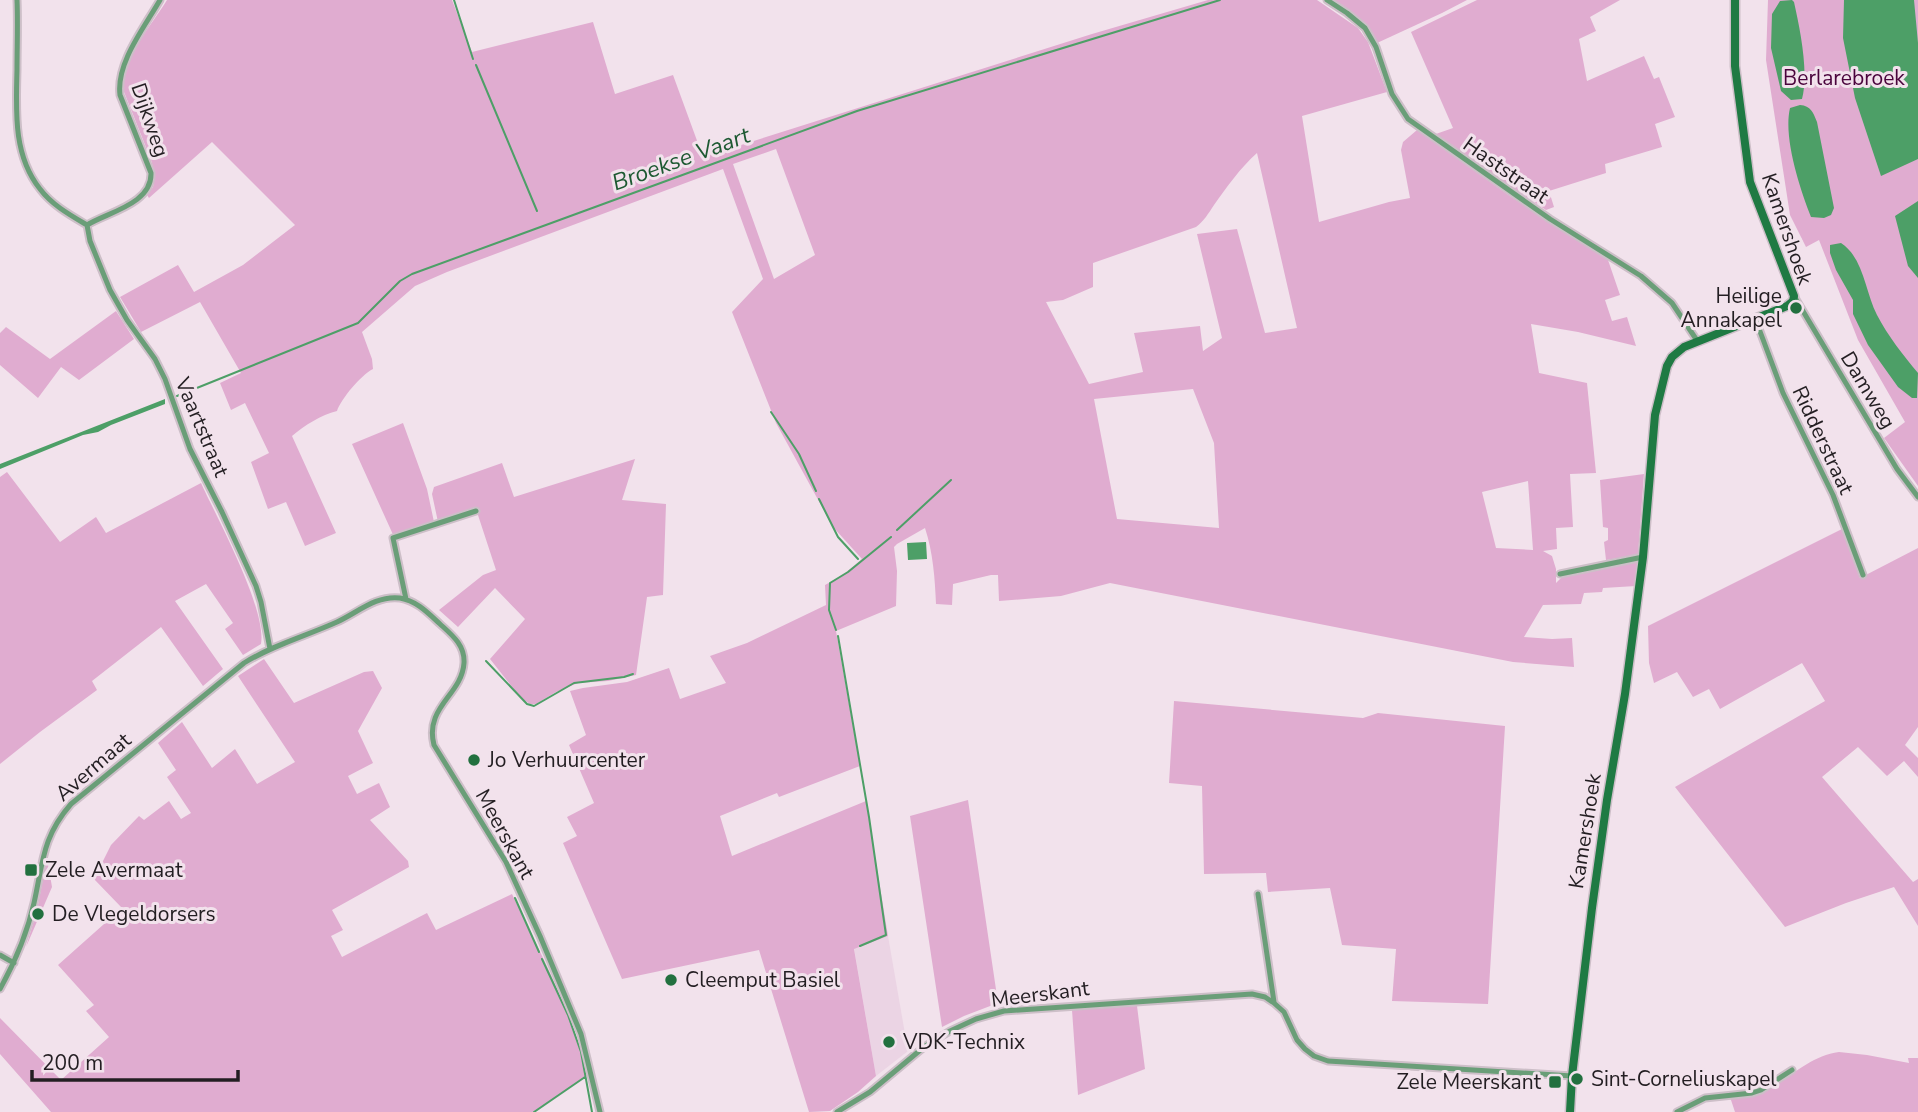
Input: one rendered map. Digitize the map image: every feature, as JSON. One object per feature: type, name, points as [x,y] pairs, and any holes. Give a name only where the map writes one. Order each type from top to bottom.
[{"type":"street","points":[[17,0],[17,118],[23,158],[41,191],[52,202],[87,225]]},
{"type":"street","name":"Dijkweg","points":[[87,225],[135,200],[147,190],[151,180],[151,173],[120,95],[118,82],[121,69],[160,0]]},
{"type":"street","name":"Haststraat","points":[[1326,0],[1365,28],[1376,47],[1392,94],[1408,119],[1550,219],[1641,276],[1672,303],[1698,342]]},
{"type":"street","name":"Kamershoek","points":[[1570,1112],[1592,908],[1630,662],[1643,557],[1655,415],[1661,383],[1672,357],[1684,347],[1790,305],[1794,296],[1750,182],[1735,66],[1735,0]]},
{"type":"street","name":"Vaartstraat","points":[[87,225],[90,240],[110,290],[127,320],[155,359],[190,449],[256,586],[270,649]]},
{"type":"street","name":"Damweg","points":[[1794,296],[1897,469],[1918,497]]},
{"type":"street","name":"Ridderstraat","points":[[1755,318],[1783,393],[1833,495],[1863,575]]},
{"type":"street","points":[[270,649],[339,621],[376,601],[406,599],[393,538],[476,511]]},
{"type":"street","points":[[1560,573],[1643,557]]},
{"type":"street","name":"Meerskant","points":[[406,599],[421,606],[453,635],[462,648],[464,664],[461,675],[433,721],[434,746],[506,862],[540,936],[581,1034],[600,1112]]},
{"type":"street","name":"Avermaat","points":[[0,989],[14,963],[33,905],[43,853],[61,815],[71,803],[244,663],[270,649]]},
{"type":"street","points":[[1258,894],[1274,1003],[1283,1012],[1297,1040],[1314,1056],[1328,1061],[1572,1076]]},
{"type":"street","points":[[0,955],[14,963]]},
{"type":"street","name":"Meerskant","points":[[837,1112],[870,1092],[924,1047],[950,1031],[994,1013],[1252,994],[1265,997],[1274,1003]]},
{"type":"street","points":[[1677,1112],[1706,1098],[1761,1090],[1792,1070]]},
{"type":"shaded area","points":[[1792,0],[1801,37],[1805,76],[1802,99],[1791,100],[1781,91],[1771,48],[1772,14],[1780,1]]},
{"type":"shaded area","points":[[1844,0],[1914,0],[1918,43],[1918,159],[1881,176],[1855,98],[1843,38]]},
{"type":"shaded area","points":[[1800,105],[1811,110],[1817,122],[1834,208],[1831,215],[1824,218],[1811,217],[1794,163],[1788,120],[1790,108]]},
{"type":"shaded area","points":[[1918,201],[1918,278],[1908,266],[1895,216]]},
{"type":"shaded area","points":[[1841,243],[1855,257],[1881,323],[1918,373],[1917,398],[1912,398],[1898,387],[1868,345],[1853,314],[1853,300],[1830,253],[1830,245]]},
{"type":"shaded area","points":[[165,399],[165,404],[0,469],[0,464]]},
{"type":"shaded area","points":[[926,542],[927,559],[908,560],[907,543]]},
{"type":"shaded area","points":[[888,936],[908,1051],[876,1076],[854,948]]},
{"type":"green space","points":[[167,0],[452,0],[472,52],[593,22],[615,94],[673,75],[703,157],[1208,0],[1317,0],[1358,28],[1368,42],[1387,92],[1302,116],[1319,222],[1410,198],[1401,150],[1403,142],[1417,130],[1510,196],[1608,260],[1620,295],[1605,300],[1612,321],[1627,317],[1636,346],[1531,324],[1539,373],[1587,383],[1596,473],[1570,474],[1573,527],[1556,528],[1557,549],[1543,551],[1552,556],[1556,583],[1564,575],[1639,560],[1636,586],[1603,588],[1602,592],[1584,593],[1581,604],[1543,605],[1524,637],[1572,638],[1574,667],[1513,662],[1110,583],[1061,596],[999,601],[998,575],[991,575],[953,584],[952,605],[936,604],[932,556],[925,528],[897,544],[894,547],[897,571],[896,606],[836,631],[860,766],[779,797],[777,793],[720,816],[732,856],[866,801],[888,936],[854,949],[876,1076],[830,1111],[809,1112],[759,950],[622,979],[563,843],[577,836],[567,817],[594,803],[569,745],[586,735],[570,691],[627,682],[669,668],[680,699],[726,683],[710,656],[747,643],[826,605],[825,585],[843,575],[862,559],[833,527],[776,423],[732,312],[763,279],[723,169],[415,286],[362,332],[373,369],[352,388],[337,411],[313,421],[292,436],[336,533],[305,546],[286,502],[268,509],[251,462],[269,453],[245,403],[231,410],[220,383],[241,373],[200,302],[141,332],[120,297],[178,265],[194,292],[243,265],[295,225],[212,142],[149,198],[147,195],[153,187],[155,175],[124,92],[124,80],[132,56]],"holes":[[[776,149],[815,255],[774,279],[733,164]],[[1257,153],[1297,328],[1265,333],[1237,229],[1197,234],[1222,338],[1203,351],[1200,326],[1134,333],[1143,372],[1089,384],[1046,302],[1063,300],[1093,287],[1093,263],[1196,227]],[[1193,389],[1214,443],[1219,528],[1117,519],[1094,399]],[[1528,481],[1533,550],[1496,548],[1482,492]]]},
{"type":"green space","points":[[1334,0],[1467,0],[1377,43],[1358,18]]},
{"type":"green space","points":[[1477,0],[1620,0],[1590,17],[1596,31],[1579,39],[1587,81],[1644,56],[1654,79],[1659,77],[1675,117],[1655,124],[1662,147],[1605,164],[1606,173],[1549,191],[1554,207],[1546,210],[1433,135],[1453,128],[1411,32]]},
{"type":"green space","name":"Berlarebroek","points":[[1768,0],[1918,0],[1918,486],[1884,438],[1905,422],[1858,340],[1819,240],[1806,247],[1790,215],[1766,60]]},
{"type":"green space","points":[[116,311],[134,339],[79,380],[61,367],[38,398],[0,365],[0,333],[6,327],[50,359]]},
{"type":"green space","points":[[403,423],[427,489],[434,522],[395,539],[352,444]]},
{"type":"green space","points":[[635,459],[622,500],[666,504],[663,595],[647,597],[636,675],[608,681],[578,683],[536,704],[530,704],[521,698],[490,659],[525,619],[495,588],[458,627],[439,610],[483,575],[496,570],[476,509],[438,522],[432,494],[434,487],[502,463],[514,497]]},
{"type":"green space","points":[[7,472],[60,542],[96,517],[106,533],[201,483],[249,587],[261,628],[261,644],[243,655],[225,629],[233,623],[206,584],[175,601],[223,669],[203,686],[161,627],[92,681],[97,690],[0,764],[0,477]]},
{"type":"green space","points":[[1644,474],[1638,555],[1606,560],[1604,542],[1608,540],[1608,528],[1603,527],[1600,480]]},
{"type":"green space","points":[[1842,529],[1860,578],[1918,548],[1918,727],[1905,745],[1918,758],[1918,777],[1904,761],[1887,776],[1858,747],[1822,777],[1913,882],[1918,879],[1918,926],[1894,887],[1785,927],[1675,787],[1825,701],[1802,663],[1720,709],[1709,689],[1693,697],[1677,672],[1654,683],[1649,663],[1648,626]]},
{"type":"green space","points":[[264,659],[294,703],[364,672],[373,671],[382,688],[358,731],[373,763],[348,776],[357,794],[379,783],[390,807],[370,820],[408,861],[409,867],[332,910],[343,930],[331,936],[342,957],[427,913],[436,930],[512,894],[564,1006],[587,1076],[533,1112],[51,1112],[0,1054],[0,1018],[61,1080],[109,1037],[86,1011],[94,1005],[58,965],[122,908],[94,879],[111,845],[139,816],[144,820],[169,801],[181,819],[191,813],[167,777],[176,770],[158,743],[182,722],[212,768],[235,749],[257,784],[295,762],[238,676]]},
{"type":"green space","points":[[1174,701],[1363,718],[1378,713],[1505,726],[1488,1004],[1392,1001],[1396,949],[1342,945],[1330,888],[1268,892],[1266,873],[1204,874],[1202,786],[1169,783]]},
{"type":"green space","points":[[968,800],[998,1003],[942,1027],[910,816]]},
{"type":"green space","points":[[47,858],[52,887],[26,947],[37,910]]},
{"type":"green space","points":[[1137,1006],[1145,1069],[1078,1095],[1072,1010]]},
{"type":"green space","points":[[1839,1052],[1909,1063],[1908,1058],[1918,1058],[1918,1112],[1735,1112],[1730,1097],[1760,1093],[1818,1058]]},
{"type":"waterway","points":[[454,0],[473,59]]},
{"type":"waterway","name":"Broekse Vaart","points":[[177,396],[358,323],[400,281],[412,274],[857,111],[1220,0]]},
{"type":"waterway","points":[[476,65],[537,211]]},
{"type":"waterway","points":[[771,412],[799,454],[816,491]]},
{"type":"waterway","points":[[897,530],[951,480]]},
{"type":"waterway","points":[[819,499],[838,537],[858,559]]},
{"type":"waterway","points":[[836,630],[829,610],[830,583],[891,537]]},
{"type":"waterway","points":[[838,636],[886,935],[860,946]]},
{"type":"waterway","points":[[486,661],[527,704],[534,706],[574,683],[633,674]]},
{"type":"waterway","points":[[515,898],[539,952]]},
{"type":"waterway","points":[[542,959],[568,1015],[581,1052],[592,1112]]},
{"type":"waterway","points":[[534,1112],[585,1077]]},
{"type":"place","name":"Heilige Annakapel","points":[[1796,308]]},
{"type":"place","name":"Jo Verhuurcenter","points":[[474,760]]},
{"type":"place","name":"Zele Avermaat","points":[[31,870]]},
{"type":"place","name":"De Vlegeldorsers","points":[[38,914]]},
{"type":"place","name":"Cleemput Basiel","points":[[671,980]]},
{"type":"place","name":"VDK-Technix","points":[[889,1042]]},
{"type":"place","name":"Sint-Corneliuskapel","points":[[1577,1079]]},
{"type":"place","name":"Zele Meerskant","points":[[1555,1082]]}]
